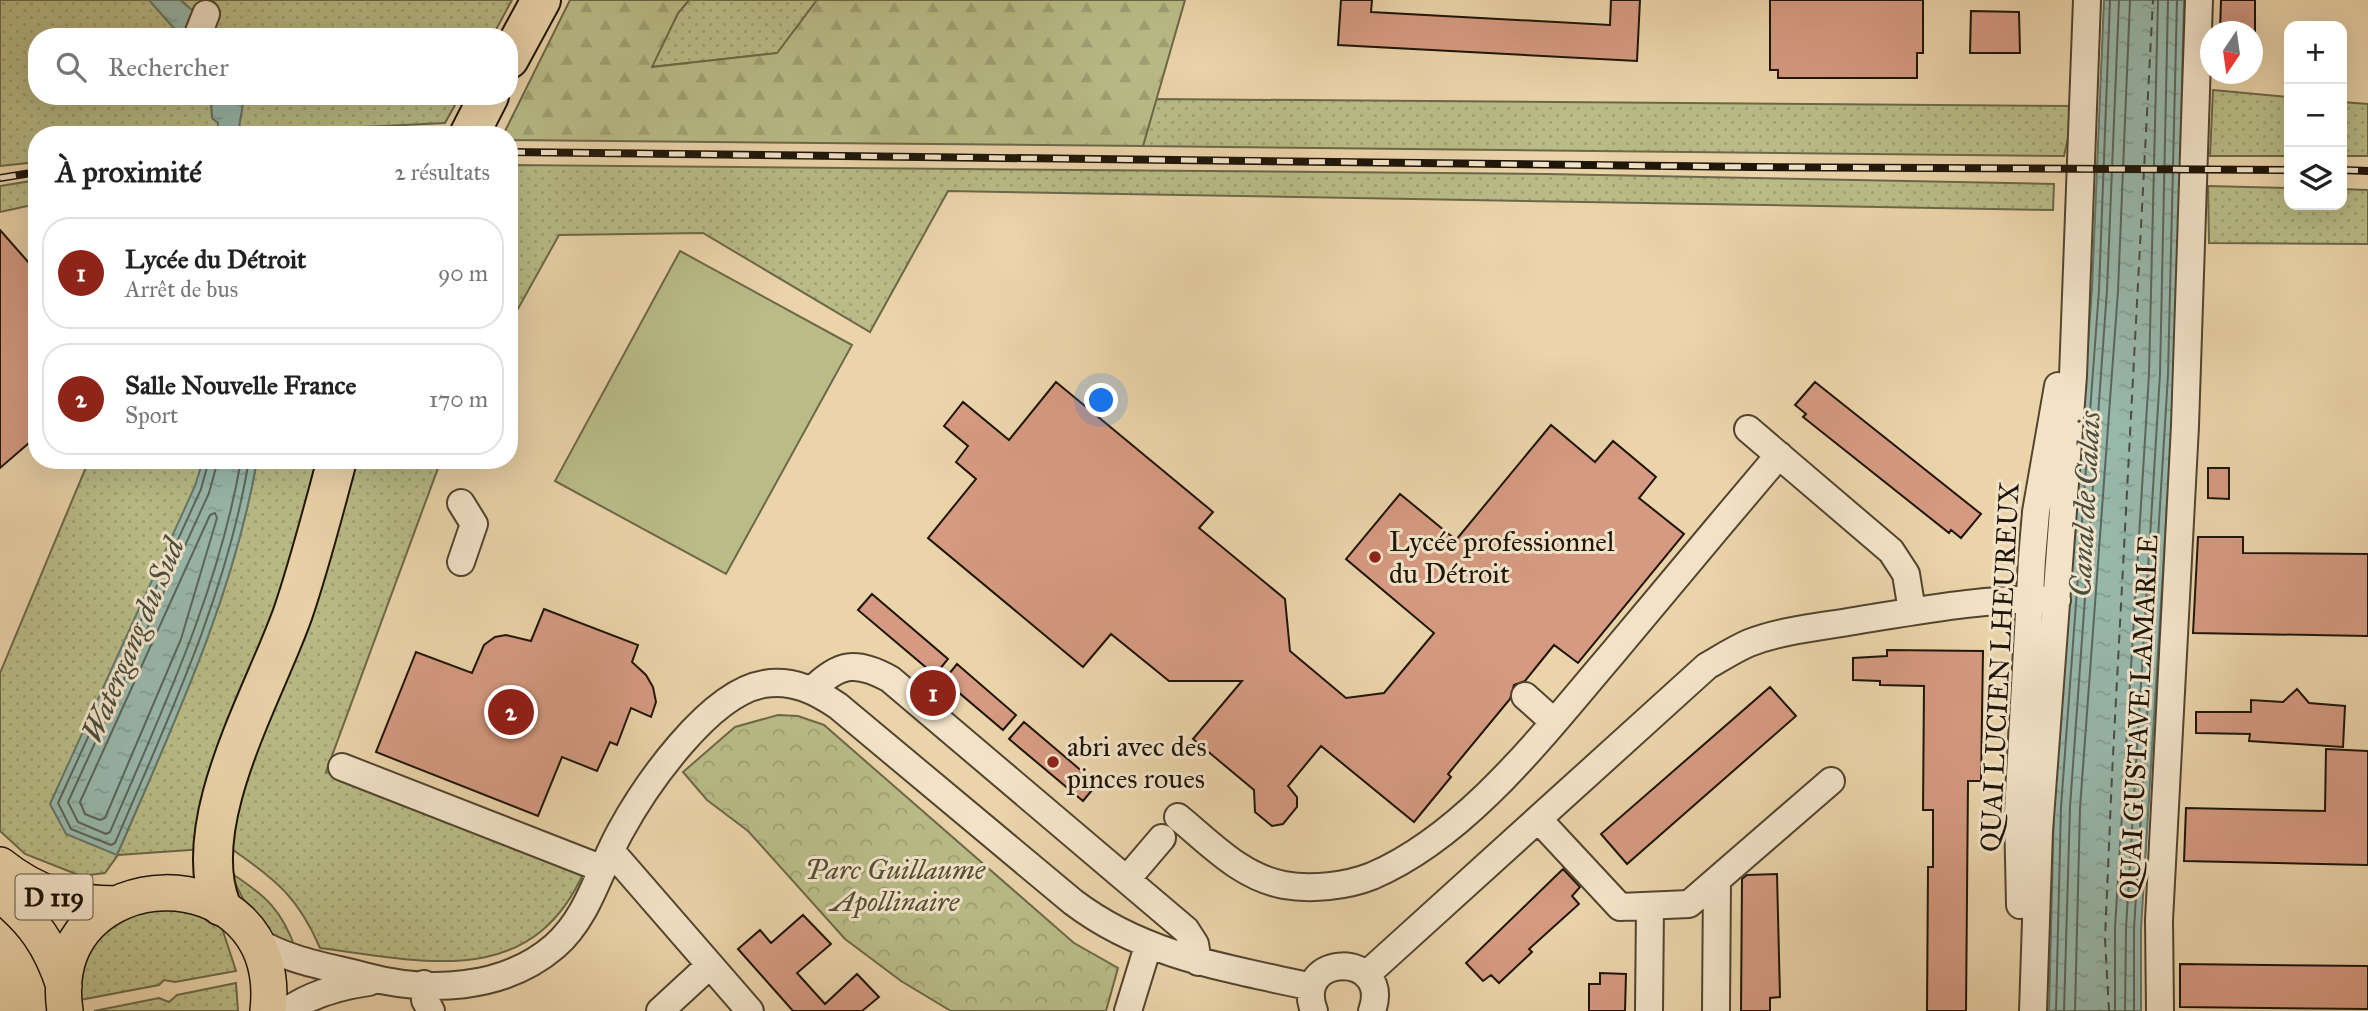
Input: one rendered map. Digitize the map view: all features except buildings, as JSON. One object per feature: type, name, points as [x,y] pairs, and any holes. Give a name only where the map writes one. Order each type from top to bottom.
[{"type":"highway","points":[[518,42],[541,0]]},
{"type":"highway","points":[[221,906],[211,868],[219,805],[294,610],[334,469]]},
{"type":"main road","name":"D 119","points":[[0,865],[26,884],[60,899],[117,904]]},
{"type":"main road","points":[[65,998],[77,943],[98,916],[137,895],[169,891],[191,894],[221,906],[243,925],[254,940],[267,969],[268,1011]]},
{"type":"main road","name":"D 119","points":[[0,894],[40,931],[54,956],[65,998]]},
{"type":"street","name":"QUAI LUCIEN LHEUREUX","points":[[2033,1011],[2039,831],[2057,600],[2079,246],[2087,0]]},
{"type":"street","name":"QUAI GUSTAVE LAMARLE","points":[[2160,1011],[2159,920],[2185,426],[2199,0]]},
{"type":"street","name":"QUAI LUCIEN LHEUREUX","points":[[2027,1011],[2018,827],[2036,512],[2079,246]]},
{"type":"street","points":[[1748,429],[1891,551],[1906,575],[1912,611]]},
{"type":"street","points":[[1178,817],[1245,872],[1284,885],[1328,887],[1371,876],[1402,860],[1484,799],[1554,722],[1779,456]]},
{"type":"street","points":[[461,503],[474,524],[461,562]]},
{"type":"street","points":[[1366,975],[1707,666],[1728,653],[1780,634],[1912,611],[2031,599],[2057,600]]},
{"type":"street","points":[[812,690],[828,674],[843,667],[869,668],[890,679],[1128,879],[1191,937],[1198,962]]},
{"type":"street","points":[[254,940],[301,962],[381,981],[476,983],[509,973],[541,957],[566,934],[577,920],[607,860],[653,781],[716,710],[741,693],[763,684],[786,684],[812,690],[855,719],[1073,902],[1109,928],[1147,946],[1313,999],[1320,974],[1333,967],[1353,967],[1366,975],[1375,994],[1371,1011]]},
{"type":"street","points":[[1525,696],[1554,722]]},
{"type":"street","points":[[342,767],[607,860],[710,965],[750,1011]]},
{"type":"street","points":[[1539,820],[1620,907],[1689,904],[1831,781]]},
{"type":"street","points":[[1128,879],[1163,838]]},
{"type":"street","points":[[1717,880],[1717,1011]]},
{"type":"street","points":[[1649,1011],[1650,906]]},
{"type":"street","points":[[1128,1011],[1147,946]]},
{"type":"street","points":[[660,1011],[710,965]]},
{"type":"street","points":[[287,1011],[311,997],[343,985],[381,981]]},
{"type":"street","points":[[424,984],[431,1011]]},
{"type":"green space","points":[[0,0],[149,0],[174,28],[28,28],[28,105],[211,105],[212,118],[218,122],[218,126],[28,126],[28,163],[0,166]]},
{"type":"green space","points":[[180,0],[512,0],[497,28],[213,28]]},
{"type":"green space","points":[[570,0],[689,0],[678,13],[652,67],[777,53],[817,0],[1185,0],[1143,146],[518,140],[518,126],[507,126]]},
{"type":"green space","points":[[689,0],[817,0],[778,53],[651,67],[678,13]]},
{"type":"green space","points":[[2213,90],[2284,97],[2284,156],[2210,156]]},
{"type":"green space","points":[[1156,99],[2075,106],[2064,156],[1143,146]]},
{"type":"green space","points":[[2347,102],[2368,104],[2368,156],[2347,156]]},
{"type":"green space","points":[[243,105],[455,105],[445,123],[239,126]]},
{"type":"green space","points":[[518,165],[1547,174],[2054,184],[2053,210],[948,191],[870,332],[703,233],[559,235],[518,309]]},
{"type":"green space","points":[[28,181],[28,206],[0,212],[0,186]]},
{"type":"green space","points":[[2208,186],[2284,188],[2284,210],[2347,210],[2347,189],[2368,190],[2368,244],[2209,243]]},
{"type":"green space","points":[[680,251],[852,345],[726,574],[555,481]]},
{"type":"green space","points":[[85,469],[201,469],[117,855],[199,662],[217,612],[233,562],[255,469],[438,469],[326,772],[584,872],[562,910],[535,936],[504,952],[471,959],[435,961],[320,948],[295,903],[274,881],[233,850],[233,847],[118,855],[105,873],[81,876],[25,854],[0,831],[0,673]]},
{"type":"green space","name":"Parc Guillaume Apollinaire","points":[[778,715],[798,716],[824,725],[1074,943],[1118,968],[1106,1011],[951,1011],[901,981],[845,939],[748,831],[707,800],[683,772],[735,727]]},
{"type":"green space","points":[[231,873],[254,889],[279,914],[296,950],[273,936],[256,918]]},
{"type":"green space","points":[[159,903],[220,922],[236,971],[175,982],[164,980],[159,985],[80,1000],[86,962],[101,937],[125,920]]},
{"type":"green space","points":[[236,983],[238,1011],[94,1011],[159,998],[169,1002],[177,995]]},
{"type":"water","points":[[149,0],[180,0],[213,28],[174,28]]},
{"type":"water","name":"Canal de Calais","points":[[2104,0],[2184,0],[2175,375],[2141,929],[2141,1011],[2049,1011],[2054,806],[2092,289]]},
{"type":"water","points":[[211,105],[243,105],[239,126],[218,126],[212,118]]},
{"type":"water","name":"Watergang du Sud","points":[[200,469],[255,469],[233,562],[217,612],[199,662],[117,855],[66,834],[50,804],[195,486]]},
{"type":"ferry route","points":[[2109,1011],[2105,939],[2112,775],[2153,0]]},
{"type":"railway","points":[[518,152],[1754,167],[2284,170]]},
{"type":"railway","points":[[2347,170],[2368,171]]},
{"type":"railway","points":[[0,178],[28,173]]},
{"type":"place","name":"Lycée professionnel du Détroit","points":[[1375,557]]},
{"type":"place","name":"Lycée du Détroit","points":[[933,693]]},
{"type":"place","name":"Salle Nouvelle France","points":[[511,712]]},
{"type":"place","name":"abri avec des pinces roues","points":[[1053,762]]}]
